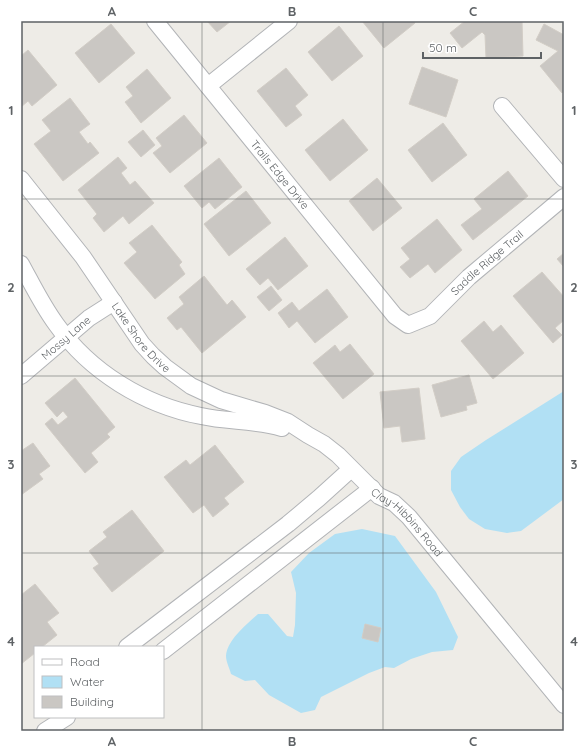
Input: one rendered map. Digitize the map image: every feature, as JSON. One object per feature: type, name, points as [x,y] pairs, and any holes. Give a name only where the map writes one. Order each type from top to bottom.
[{"type":"street","name":"Trails Edge Drive","points":[[155,21],[395,316],[408,325]]},
{"type":"street","points":[[208,86],[289,21]]},
{"type":"street","points":[[502,106],[564,179]]},
{"type":"street","name":"Lake Shore Drive","points":[[21,179],[83,257],[142,344],[153,356],[191,386],[221,400],[265,413],[288,422],[324,444],[338,455],[372,488]]},
{"type":"street","name":"Saddle Ridge Trail","points":[[408,325],[430,316],[469,277],[564,197]]},
{"type":"street","name":"Lake Shore Drive","points":[[21,264],[47,310],[66,337],[80,352],[110,378],[127,389],[164,406],[182,412],[266,424],[308,435]]},
{"type":"street","name":"Mossy Lane","points":[[21,376],[89,318],[114,302]]},
{"type":"street","points":[[128,646],[288,524],[351,469]]},
{"type":"street","name":"Clay-Hibbins Road","points":[[164,650],[372,488],[379,496],[394,503],[409,517],[564,705]]},
{"type":"water","points":[[564,391],[564,499],[521,531],[507,533],[485,529],[469,519],[460,507],[451,490],[451,471],[461,457]]},
{"type":"water","points":[[362,529],[395,536],[436,592],[458,637],[453,650],[432,652],[411,659],[394,668],[385,667],[369,673],[321,697],[315,710],[301,713],[269,695],[255,680],[245,681],[231,674],[226,658],[227,650],[238,633],[258,614],[268,614],[287,636],[293,637],[296,593],[291,572],[309,553],[335,534]]},
{"type":"building","points":[[207,21],[231,21],[217,32]]},
{"type":"building","points":[[362,21],[414,21],[415,23],[384,48]]},
{"type":"building","points":[[465,21],[522,21],[523,56],[486,58],[485,35],[482,32],[462,48],[450,33]]},
{"type":"building","points":[[111,24],[135,53],[99,83],[75,53]]},
{"type":"building","points":[[544,24],[564,35],[564,91],[562,93],[540,66],[558,51],[536,40]]},
{"type":"building","points":[[339,26],[363,56],[332,81],[308,52]]},
{"type":"building","points":[[28,50],[57,85],[32,106],[28,101],[21,107],[21,56]]},
{"type":"building","points":[[422,67],[458,80],[446,117],[409,104]]},
{"type":"building","points":[[286,68],[308,95],[295,106],[302,115],[286,127],[257,91]]},
{"type":"building","points":[[147,69],[171,98],[141,123],[125,102],[133,96],[126,87]]},
{"type":"building","points":[[70,98],[90,124],[79,132],[88,144],[90,142],[99,153],[63,181],[34,144],[51,131],[42,120]]},
{"type":"building","points":[[184,115],[207,143],[170,173],[153,153],[162,146],[156,138]]},
{"type":"building","points":[[343,119],[368,150],[330,181],[305,150]]},
{"type":"building","points":[[443,123],[467,155],[432,182],[408,150]]},
{"type":"building","points":[[143,130],[155,145],[141,157],[128,142]]},
{"type":"building","points":[[118,157],[127,168],[121,173],[130,185],[135,181],[154,203],[129,224],[123,216],[104,232],[93,218],[97,214],[78,190]]},
{"type":"building","points":[[219,158],[242,187],[215,209],[209,202],[202,208],[184,186]]},
{"type":"building","points":[[508,171],[528,196],[473,240],[461,225],[482,209],[474,199]]},
{"type":"building","points":[[377,178],[402,208],[373,231],[349,201]]},
{"type":"building","points":[[246,191],[271,223],[229,256],[204,224]]},
{"type":"building","points":[[437,219],[462,250],[435,273],[428,264],[410,278],[400,267],[410,259],[401,248]]},
{"type":"building","points":[[152,225],[182,262],[179,265],[185,274],[155,299],[124,263],[137,252],[129,243]]},
{"type":"building","points":[[285,237],[308,266],[278,290],[268,278],[260,285],[246,269]]},
{"type":"building","points":[[564,253],[564,267],[557,259]]},
{"type":"building","points":[[542,272],[564,297],[564,320],[555,328],[562,335],[553,343],[513,296]]},
{"type":"building","points":[[204,276],[227,305],[232,300],[246,317],[202,353],[181,327],[177,330],[167,318],[184,304],[179,297]]},
{"type":"building","points":[[271,286],[282,300],[269,311],[257,297]]},
{"type":"building","points":[[327,289],[348,317],[315,343],[297,321],[289,328],[278,313],[292,302],[299,311]]},
{"type":"building","points":[[484,321],[493,332],[501,325],[524,353],[493,379],[461,341]]},
{"type":"building","points":[[350,344],[374,374],[343,399],[313,363],[335,345],[340,352]]},
{"type":"building","points":[[469,375],[477,403],[466,406],[467,410],[441,417],[432,385]]},
{"type":"building","points":[[75,378],[115,427],[107,434],[110,437],[91,453],[98,462],[85,473],[45,424],[52,418],[58,425],[68,417],[63,411],[57,417],[45,403]]},
{"type":"building","points":[[419,388],[425,439],[402,442],[400,426],[384,428],[380,392]]},
{"type":"building","points":[[33,443],[50,466],[39,474],[43,479],[21,495],[21,451]]},
{"type":"building","points":[[215,445],[244,482],[224,498],[229,504],[213,517],[204,505],[193,513],[164,477],[186,460],[190,465]]},
{"type":"building","points":[[132,510],[164,551],[112,592],[93,568],[99,564],[89,551],[107,537],[103,532]]},
{"type":"building","points":[[35,584],[59,613],[47,622],[57,635],[43,646],[34,646],[34,654],[21,664],[21,605],[23,603],[21,600],[21,595]]},
{"type":"building","points":[[365,624],[381,628],[378,642],[362,638]]}]
